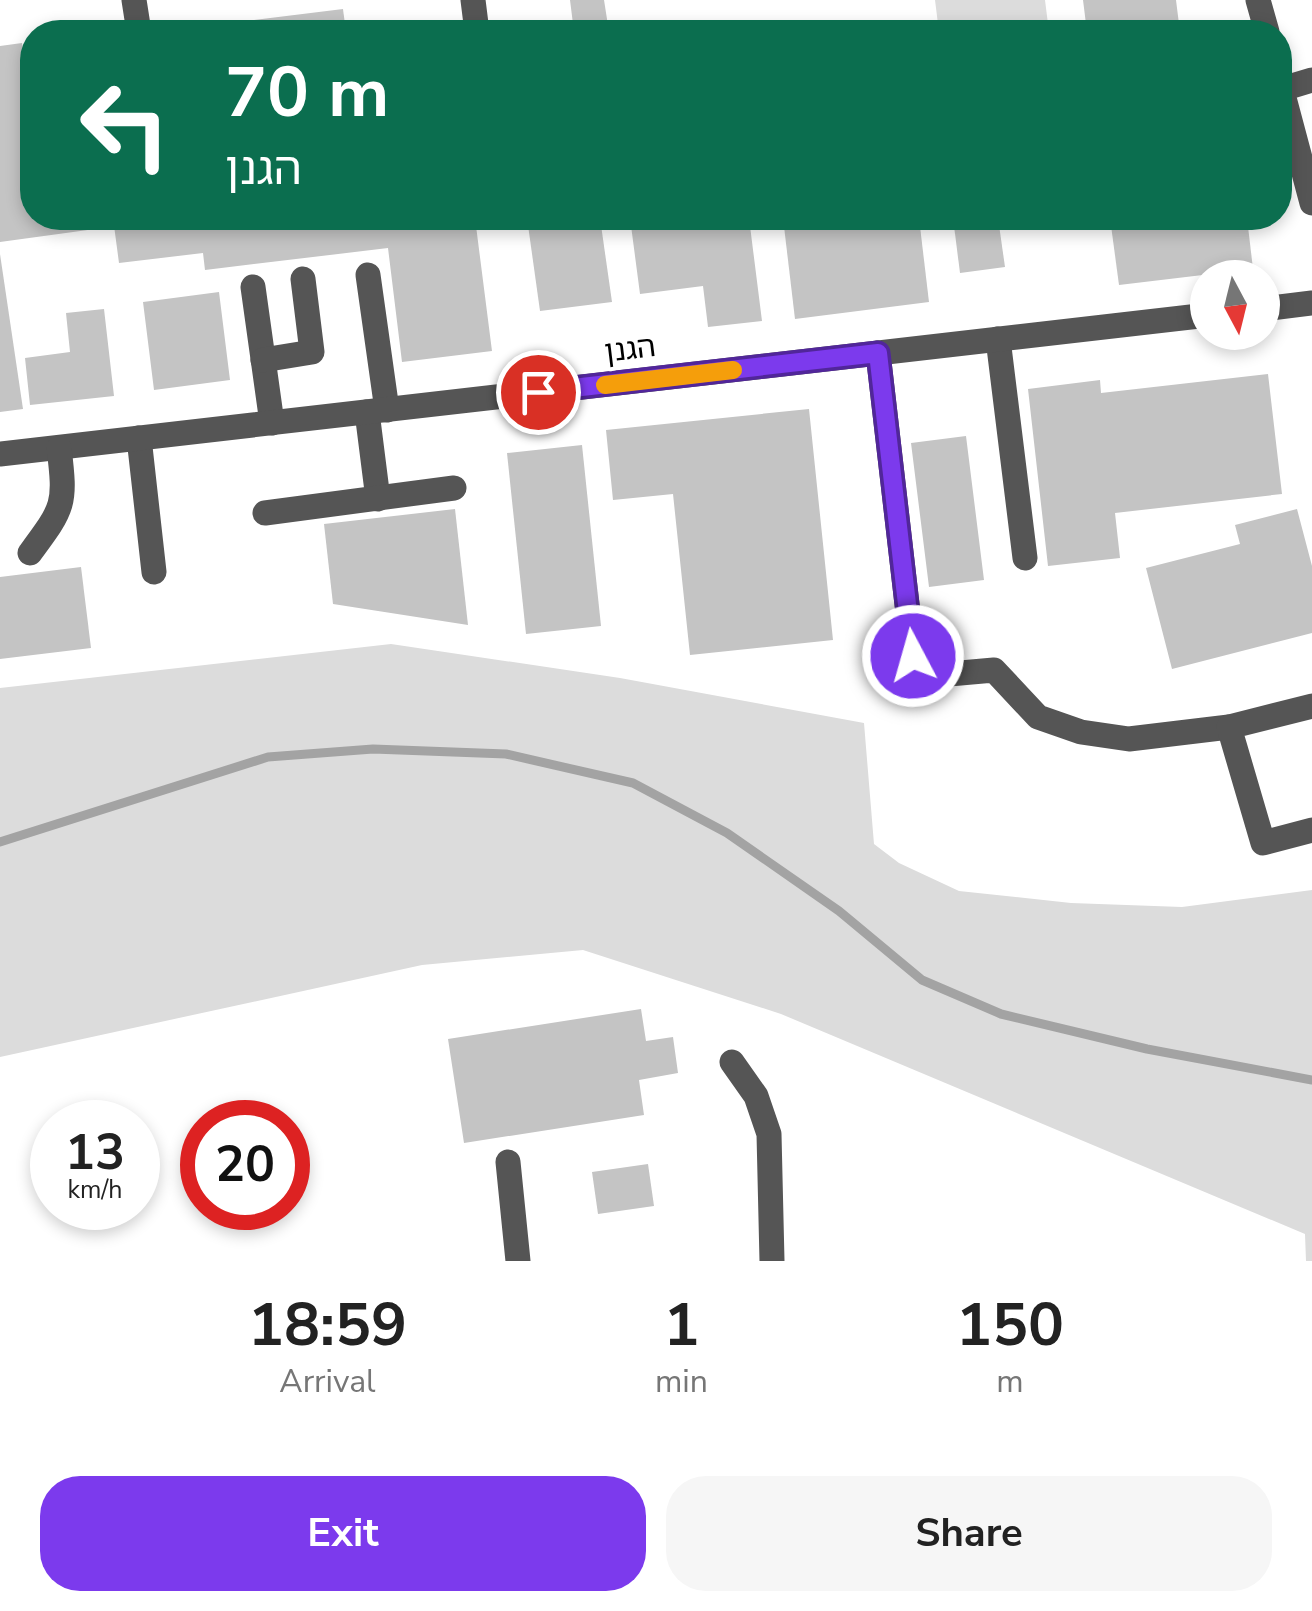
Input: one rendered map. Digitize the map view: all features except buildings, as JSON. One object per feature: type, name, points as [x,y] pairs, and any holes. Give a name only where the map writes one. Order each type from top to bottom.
[{"type":"street","points":[[1292,128],[1312,203]]},
{"type":"street","points":[[368,275],[378,498]]},
{"type":"street","points":[[263,360],[312,352],[302,279]]},
{"type":"street","points":[[252,287],[272,423]]},
{"type":"street","points":[[1280,307],[1312,303]]},
{"type":"street","name":"הגנן","points":[[0,454],[1190,317]]},
{"type":"street","points":[[998,339],[1025,558]]},
{"type":"street","points":[[878,353],[913,656],[919,668],[938,675],[994,670],[1038,717],[1081,732],[1129,739],[1229,726],[1312,706]]},
{"type":"street","points":[[139,438],[154,572]]},
{"type":"street","points":[[30,553],[60,512],[64,492],[58,448]]},
{"type":"street","points":[[265,513],[454,488]]},
{"type":"street","points":[[1229,726],[1263,843],[1312,830]]},
{"type":"street","points":[[732,1062],[756,1096],[769,1134],[772,1261]]},
{"type":"street","points":[[508,1162],[518,1261]]},
{"type":"shaded area","points":[[935,0],[1045,0],[1048,20],[938,20]]},
{"type":"shaded area","points":[[391,644],[620,678],[864,723],[874,844],[899,863],[959,891],[1071,903],[1182,907],[1312,890],[1312,1261],[1306,1261],[1305,1234],[781,1014],[583,950],[422,965],[0,1057],[0,688]]},
{"type":"waterway","points":[[0,842],[268,757],[373,749],[506,754],[633,783],[727,833],[839,911],[922,980],[1001,1014],[1147,1049],[1312,1080]]},
{"type":"slow traffic","points":[[605,385],[733,370]]},
{"type":"route","points":[[538,392],[878,353],[913,656]]}]
